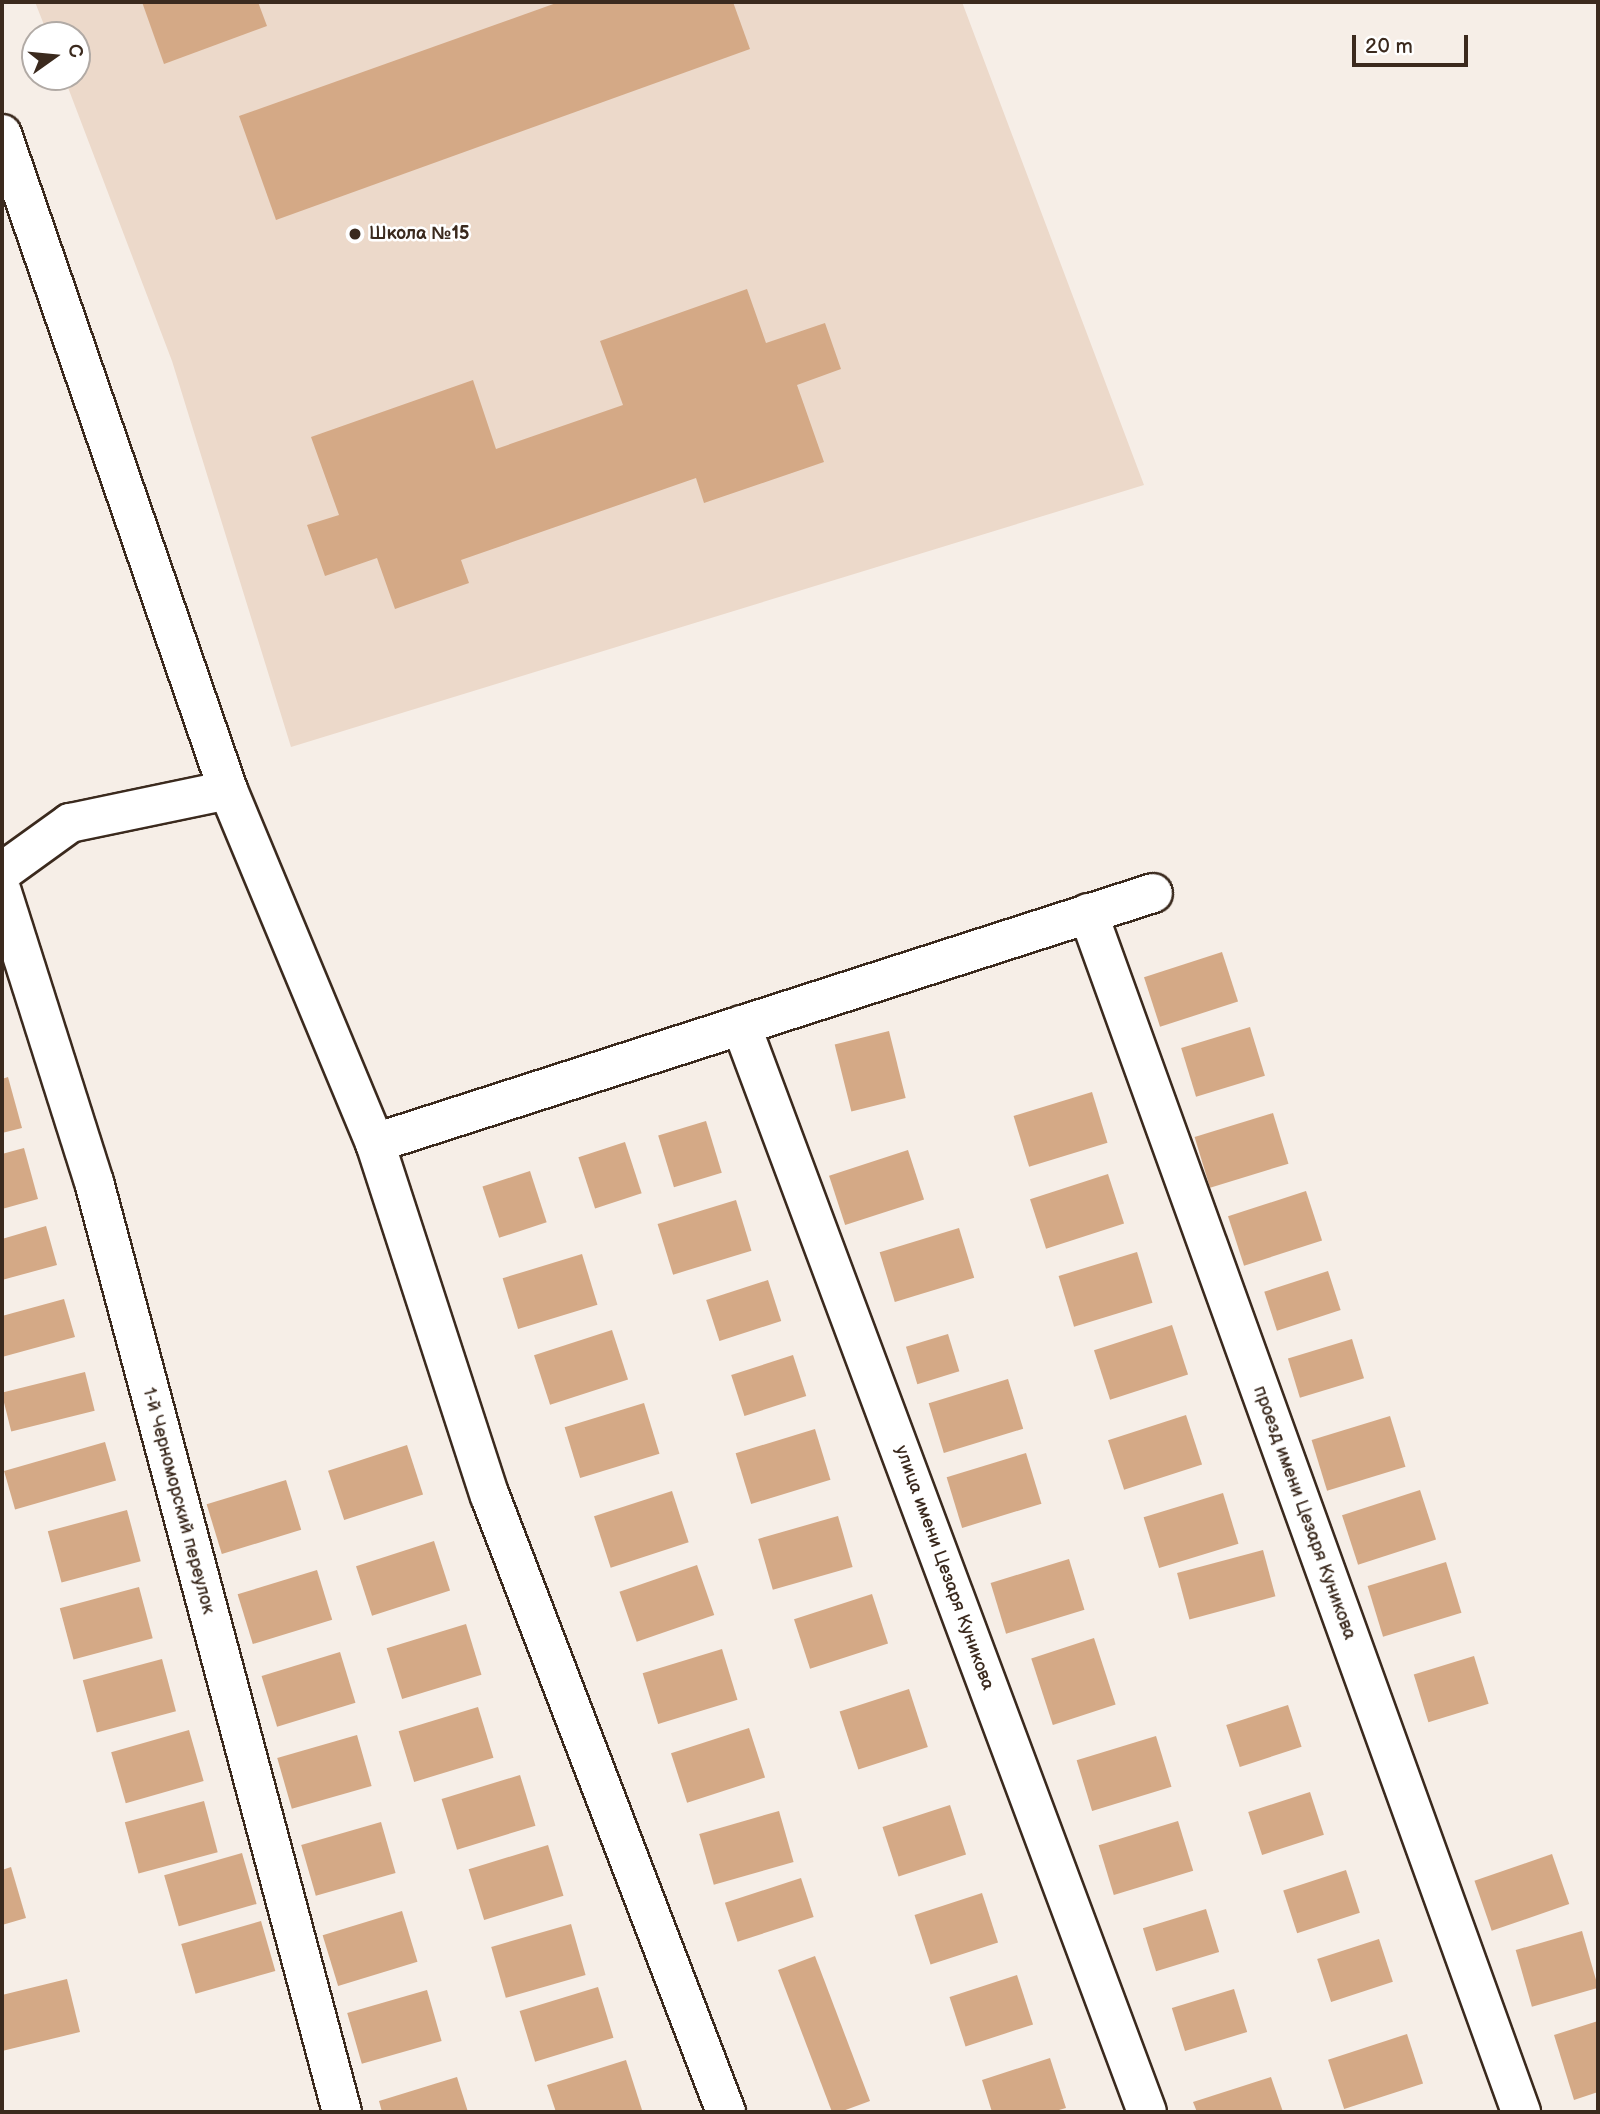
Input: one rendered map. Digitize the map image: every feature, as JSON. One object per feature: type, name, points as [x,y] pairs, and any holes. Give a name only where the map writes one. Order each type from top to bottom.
[{"type":"street","points":[[2,134],[228,790],[375,1143],[490,1496],[726,2112]]},
{"type":"street","points":[[2,872],[71,823],[228,790]]},
{"type":"street","name":"1-й Черноморский переулок","points":[[2,892],[94,1182],[342,2112]]},
{"type":"street","points":[[375,1143],[1153,893]]},
{"type":"street","name":"проезд имени Цезаря Куникова","points":[[1088,914],[1521,2112]]},
{"type":"street","name":"улица имени Цезаря Куникова","points":[[741,1025],[1147,2112]]},
{"type":"shaded area","points":[[35,2],[962,2],[1144,485],[291,747],[172,361],[69,91],[91,91],[91,21],[42,21]]},
{"type":"building","points":[[142,2],[258,2],[267,26],[164,64]]},
{"type":"building","points":[[559,2],[733,2],[750,49],[276,220],[239,116]]},
{"type":"building","points":[[747,289],[766,343],[825,323],[841,369],[797,385],[824,462],[704,503],[696,478],[461,560],[469,583],[395,609],[377,558],[325,576],[307,525],[339,515],[311,437],[473,380],[496,449],[623,405],[600,341]]},
{"type":"building","points":[[1222,952],[1238,1001],[1160,1027],[1144,977]]},
{"type":"building","points":[[1250,1027],[1265,1076],[1196,1097],[1181,1048]]},
{"type":"building","points":[[889,1031],[906,1098],[851,1111],[835,1045]]},
{"type":"building","points":[[8,1077],[22,1128],[2,1133],[2,1079]]},
{"type":"building","points":[[1092,1092],[1107,1143],[1029,1167],[1014,1116]]},
{"type":"building","points":[[1273,1113],[1288,1164],[1210,1188],[1195,1137]]},
{"type":"building","points":[[706,1121],[722,1173],[674,1187],[658,1136]]},
{"type":"building","points":[[625,1142],[642,1193],[595,1208],[578,1157]]},
{"type":"building","points":[[24,1148],[38,1199],[2,1209],[2,1154]]},
{"type":"building","points":[[908,1150],[924,1199],[845,1225],[829,1176]]},
{"type":"building","points":[[530,1171],[547,1222],[499,1238],[482,1186]]},
{"type":"building","points":[[1108,1174],[1124,1223],[1046,1249],[1030,1199]]},
{"type":"building","points":[[1306,1191],[1322,1240],[1244,1266],[1228,1216]]},
{"type":"building","points":[[736,1200],[751,1251],[673,1275],[658,1224]]},
{"type":"building","points":[[46,1226],[57,1265],[2,1280],[2,1239]]},
{"type":"building","points":[[959,1228],[974,1278],[895,1302],[880,1252]]},
{"type":"building","points":[[1137,1252],[1152,1303],[1074,1327],[1059,1276]]},
{"type":"building","points":[[582,1254],[597,1305],[518,1329],[503,1278]]},
{"type":"building","points":[[1328,1271],[1341,1310],[1277,1331],[1264,1292]]},
{"type":"building","points":[[768,1280],[781,1321],[719,1341],[706,1300]]},
{"type":"building","points":[[64,1299],[75,1337],[2,1357],[2,1316]]},
{"type":"building","points":[[1172,1325],[1188,1374],[1110,1400],[1094,1350]]},
{"type":"building","points":[[612,1330],[628,1379],[550,1405],[534,1355]]},
{"type":"building","points":[[948,1334],[959,1371],[917,1384],[906,1347]]},
{"type":"building","points":[[1352,1339],[1364,1378],[1300,1398],[1288,1359]]},
{"type":"building","points":[[793,1355],[806,1396],[744,1416],[731,1375]]},
{"type":"building","points":[[85,1372],[95,1411],[11,1432],[2,1393]]},
{"type":"building","points":[[1008,1379],[1023,1429],[944,1453],[929,1403]]},
{"type":"building","points":[[644,1403],[659,1454],[580,1478],[565,1427]]},
{"type":"building","points":[[1186,1415],[1202,1464],[1124,1490],[1108,1440]]},
{"type":"building","points":[[1390,1416],[1405,1467],[1327,1491],[1312,1440]]},
{"type":"building","points":[[815,1429],[830,1480],[751,1504],[736,1453]]},
{"type":"building","points":[[105,1442],[116,1480],[15,1509],[4,1471]]},
{"type":"building","points":[[407,1445],[423,1494],[344,1520],[328,1471]]},
{"type":"building","points":[[1026,1453],[1041,1504],[962,1528],[947,1477]]},
{"type":"building","points":[[286,1480],[301,1530],[222,1554],[207,1504]]},
{"type":"building","points":[[1420,1490],[1436,1539],[1358,1565],[1342,1515]]},
{"type":"building","points":[[672,1491],[689,1542],[611,1568],[594,1516]]},
{"type":"building","points":[[1223,1493],[1238,1544],[1159,1568],[1144,1517]]},
{"type":"building","points":[[127,1510],[141,1561],[62,1582],[48,1531]]},
{"type":"building","points":[[838,1516],[853,1567],[773,1590],[758,1539]]},
{"type":"building","points":[[434,1541],[450,1590],[372,1616],[356,1566]]},
{"type":"building","points":[[1263,1550],[1275,1596],[1189,1619],[1177,1573]]},
{"type":"building","points":[[1069,1559],[1084,1610],[1006,1634],[991,1583]]},
{"type":"building","points":[[1446,1562],[1461,1613],[1383,1637],[1368,1586]]},
{"type":"building","points":[[697,1565],[714,1615],[637,1642],[619,1592]]},
{"type":"building","points":[[317,1570],[332,1620],[253,1644],[238,1594]]},
{"type":"building","points":[[139,1587],[153,1638],[74,1659],[60,1608]]},
{"type":"building","points":[[872,1594],[888,1643],[810,1669],[794,1619]]},
{"type":"building","points":[[466,1624],[481,1675],[402,1699],[387,1648]]},
{"type":"building","points":[[1094,1638],[1116,1705],[1053,1725],[1031,1658]]},
{"type":"building","points":[[722,1649],[737,1700],[658,1724],[643,1673]]},
{"type":"building","points":[[340,1652],[355,1703],[277,1727],[262,1676]]},
{"type":"building","points":[[1474,1656],[1489,1704],[1428,1722],[1414,1674]]},
{"type":"building","points":[[162,1659],[176,1711],[97,1732],[83,1680]]},
{"type":"building","points":[[909,1689],[928,1747],[858,1770],[840,1712]]},
{"type":"building","points":[[1288,1705],[1302,1747],[1240,1767],[1226,1725]]},
{"type":"building","points":[[478,1707],[493,1758],[414,1782],[399,1731]]},
{"type":"building","points":[[749,1728],[765,1777],[687,1803],[671,1753]]},
{"type":"building","points":[[189,1730],[204,1781],[126,1803],[111,1752]]},
{"type":"building","points":[[357,1735],[372,1786],[292,1809],[277,1758]]},
{"type":"building","points":[[1156,1736],[1171,1787],[1092,1811],[1077,1760]]},
{"type":"building","points":[[520,1775],[535,1826],[457,1850],[442,1799]]},
{"type":"building","points":[[1310,1792],[1324,1835],[1262,1855],[1248,1812]]},
{"type":"building","points":[[204,1801],[218,1852],[139,1873],[125,1822]]},
{"type":"building","points":[[950,1805],[966,1854],[899,1876],[882,1827]]},
{"type":"building","points":[[779,1811],[794,1862],[714,1885],[699,1834]]},
{"type":"building","points":[[1178,1821],[1193,1871],[1114,1895],[1099,1845]]},
{"type":"building","points":[[381,1822],[396,1873],[316,1896],[301,1845]]},
{"type":"building","points":[[548,1845],[563,1896],[484,1920],[469,1869]]},
{"type":"building","points":[[242,1853],[257,1904],[179,1926],[164,1875]]},
{"type":"building","points":[[1552,1854],[1569,1904],[1492,1931],[1474,1881]]},
{"type":"building","points":[[11,1867],[26,1918],[2,1925],[2,1870]]},
{"type":"building","points":[[1346,1870],[1360,1913],[1297,1933],[1283,1890]]},
{"type":"building","points":[[801,1878],[814,1917],[738,1942],[725,1903]]},
{"type":"building","points":[[982,1893],[998,1942],[931,1964],[914,1915]]},
{"type":"building","points":[[1206,1909],[1219,1952],[1156,1971],[1143,1928]]},
{"type":"building","points":[[402,1911],[417,1962],[338,1986],[323,1935]]},
{"type":"building","points":[[261,1921],[275,1971],[196,1994],[181,1944]]},
{"type":"building","points":[[571,1924],[586,1975],[506,1998],[491,1947]]},
{"type":"building","points":[[1582,1931],[1598,1988],[1532,2007],[1516,1950]]},
{"type":"building","points":[[1379,1939],[1393,1982],[1331,2002],[1317,1959]]},
{"type":"building","points":[[815,1956],[870,2101],[840,2112],[832,2112],[778,1970]]},
{"type":"building","points":[[1017,1975],[1033,2024],[966,2046],[949,1997]]},
{"type":"building","points":[[67,1979],[80,2032],[2,2051],[2,1995]]},
{"type":"building","points":[[598,1987],[613,2038],[535,2062],[520,2011]]},
{"type":"building","points":[[1234,1989],[1247,2032],[1185,2051],[1172,2008]]},
{"type":"building","points":[[427,1990],[442,2041],[362,2064],[347,2013]]},
{"type":"building","points":[[1598,2021],[1598,2092],[1574,2100],[1554,2035]]},
{"type":"building","points":[[1407,2034],[1423,2083],[1344,2109],[1328,2060]]},
{"type":"building","points":[[1050,2058],[1066,2108],[1052,2112],[992,2112],[982,2080]]},
{"type":"building","points":[[626,2060],[642,2110],[556,2112],[547,2085]]},
{"type":"building","points":[[457,2077],[468,2112],[382,2112],[379,2101]]},
{"type":"building","points":[[1271,2077],[1283,2112],[1197,2112],[1193,2102]]},
{"type":"place","name":"Школа №15","points":[[355,234]]}]
